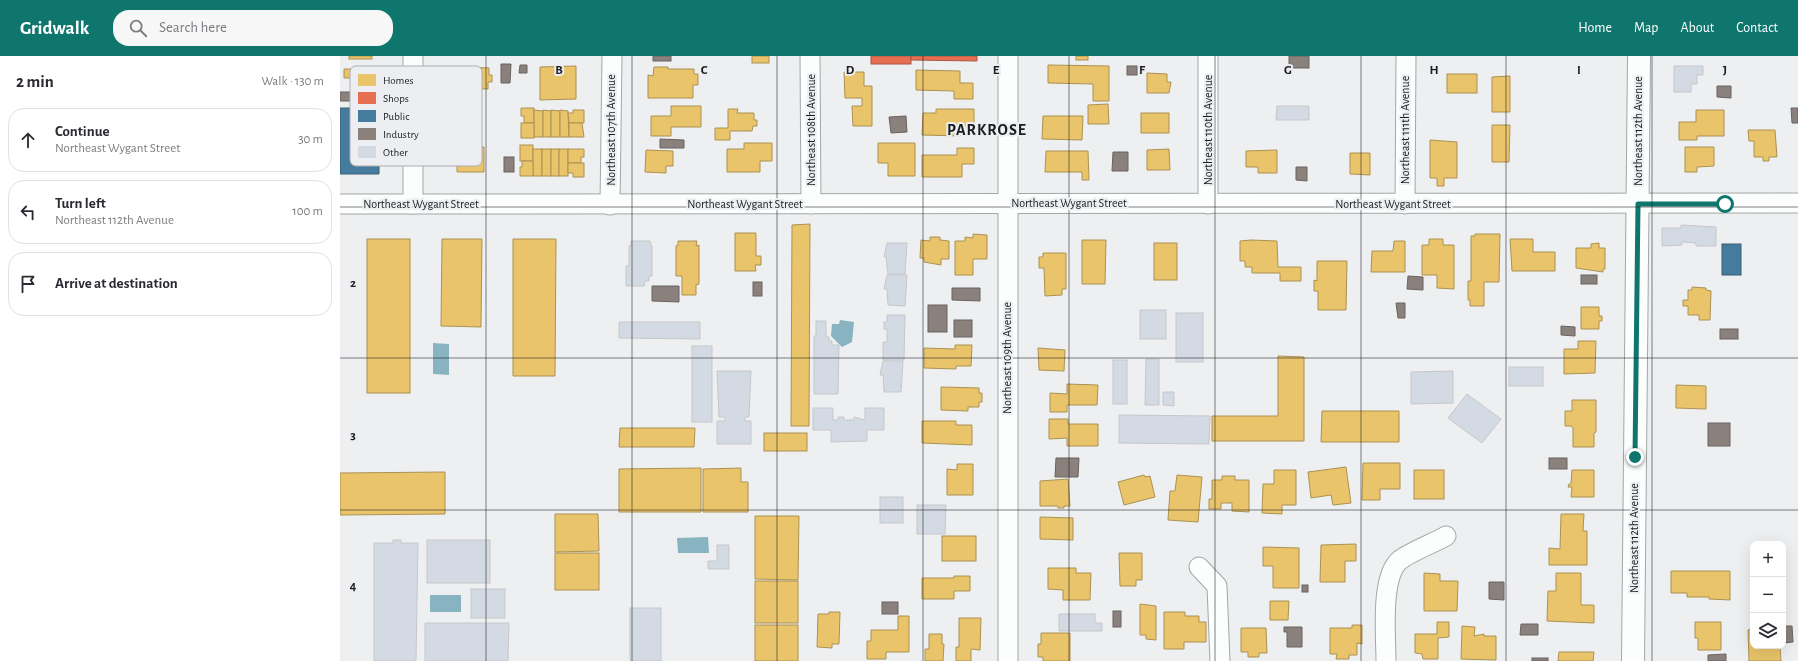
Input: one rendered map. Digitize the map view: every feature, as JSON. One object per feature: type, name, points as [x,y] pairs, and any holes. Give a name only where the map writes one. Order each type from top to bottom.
[{"type":"street","name":"Northeast 107th Avenue","points":[[610,205],[612,56]]},
{"type":"street","name":"Northeast 108th Avenue","points":[[810,56],[811,204]]},
{"type":"street","name":"Northeast 109th Avenue","points":[[1008,56],[1008,661]]},
{"type":"street","name":"Northeast 110th Avenue","points":[[1208,56],[1208,204]]},
{"type":"street","name":"Northeast 111th Avenue","points":[[1405,204],[1406,56]]},
{"type":"street","name":"Northeast 112th Avenue","points":[[1633,661],[1639,56]]},
{"type":"street","points":[[413,166],[413,204]]},
{"type":"street","name":"Northeast Wygant Street","points":[[340,204],[610,205],[1007,202],[1208,204],[1798,203]]},
{"type":"street","points":[[1386,661],[1387,593],[1389,579],[1394,567],[1400,560],[1446,536]]},
{"type":"street","points":[[1199,567],[1217,586],[1220,661]]},
{"type":"water","points":[[840,320],[854,322],[852,342],[842,347],[831,336],[832,324],[839,324]]},
{"type":"water","points":[[433,343],[449,344],[449,375],[433,374]]},
{"type":"water","points":[[708,537],[709,553],[678,553],[677,538]]},
{"type":"water","points":[[430,595],[461,595],[461,612],[430,612]]},
{"type":"building: Homes","points":[[349,56],[372,56],[372,59],[349,59]]},
{"type":"building: Homes","points":[[752,56],[769,56],[769,63],[752,63]]},
{"type":"building: Homes","points":[[1076,56],[1088,56],[1088,60],[1076,60]]},
{"type":"building: Homes","points":[[1048,65],[1109,66],[1109,101],[1093,101],[1093,84],[1048,83]]},
{"type":"building: Homes","points":[[576,66],[576,99],[540,100],[540,67]]},
{"type":"building: Homes","points":[[654,67],[668,67],[668,69],[694,69],[694,74],[698,74],[698,85],[693,85],[693,98],[648,98],[648,75],[653,76]]},
{"type":"building: Homes","points":[[482,68],[489,68],[489,75],[492,75],[492,82],[488,82],[488,89],[482,89]]},
{"type":"building: Homes","points":[[344,69],[350,69],[350,78],[344,78]]},
{"type":"building: Homes","points":[[916,70],[960,71],[960,83],[973,83],[973,99],[954,99],[954,91],[916,90]]},
{"type":"building: Homes","points":[[844,72],[864,72],[864,86],[872,86],[872,126],[853,126],[852,106],[862,106],[862,98],[845,98]]},
{"type":"building: Homes","points":[[1147,73],[1167,74],[1167,82],[1171,82],[1169,93],[1147,93]]},
{"type":"building: Homes","points":[[1447,74],[1477,74],[1477,93],[1447,93]]},
{"type":"building: Homes","points":[[1510,76],[1510,112],[1492,112],[1492,77]]},
{"type":"building: Homes","points":[[1108,104],[1109,124],[1088,124],[1088,105]]},
{"type":"building: Homes","points":[[671,106],[701,106],[701,127],[671,127],[671,136],[651,136],[651,116],[671,116]]},
{"type":"building: Homes","points":[[521,108],[534,108],[534,123],[524,123],[524,116],[521,116]]},
{"type":"building: Homes","points":[[728,109],[738,109],[737,113],[754,113],[754,120],[757,120],[757,126],[753,126],[752,131],[730,131],[730,140],[715,140],[715,128],[728,128]]},
{"type":"building: Homes","points":[[936,109],[974,109],[974,126],[960,126],[960,136],[922,135],[923,113],[936,113]]},
{"type":"building: Homes","points":[[534,110],[543,111],[543,137],[534,137]]},
{"type":"building: Homes","points":[[543,110],[551,111],[551,137],[543,137]]},
{"type":"building: Homes","points":[[551,110],[560,111],[560,137],[551,137]]},
{"type":"building: Homes","points":[[560,110],[568,111],[569,137],[560,137]]},
{"type":"building: Homes","points":[[573,110],[584,110],[584,123],[569,123],[568,113],[573,113]]},
{"type":"building: Homes","points":[[1696,110],[1724,110],[1724,136],[1697,136],[1697,140],[1679,140],[1679,122],[1696,122]]},
{"type":"building: Homes","points":[[1141,113],[1169,113],[1169,133],[1141,133]]},
{"type":"building: Homes","points":[[1043,116],[1083,116],[1082,140],[1042,139]]},
{"type":"building: Homes","points":[[521,123],[534,123],[534,138],[521,138]]},
{"type":"building: Homes","points":[[569,123],[582,123],[584,137],[569,137]]},
{"type":"building: Homes","points":[[1492,125],[1510,125],[1509,162],[1492,162]]},
{"type":"building: Homes","points":[[1748,130],[1775,130],[1777,157],[1769,157],[1769,161],[1763,161],[1763,157],[1754,157],[1754,141],[1749,141]]},
{"type":"building: Homes","points":[[1430,140],[1457,142],[1457,178],[1444,178],[1444,186],[1437,186],[1437,178],[1430,178]]},
{"type":"building: Homes","points":[[744,143],[772,143],[772,161],[760,161],[760,172],[727,172],[727,149],[744,149]]},
{"type":"building: Homes","points":[[878,143],[915,143],[915,176],[888,176],[888,163],[878,163]]},
{"type":"building: Homes","points":[[520,145],[533,145],[533,161],[520,161]]},
{"type":"building: Homes","points":[[482,147],[484,147],[484,172],[457,172],[457,166],[482,166]]},
{"type":"building: Homes","points":[[1685,147],[1714,147],[1714,166],[1697,167],[1697,172],[1685,172]]},
{"type":"building: Homes","points":[[957,148],[974,148],[974,164],[962,164],[962,177],[922,177],[922,155],[957,155]]},
{"type":"building: Homes","points":[[533,149],[542,149],[542,176],[533,176]]},
{"type":"building: Homes","points":[[542,149],[551,149],[551,176],[542,176]]},
{"type":"building: Homes","points":[[551,149],[559,149],[559,176],[551,176]]},
{"type":"building: Homes","points":[[559,149],[568,149],[568,176],[559,176]]},
{"type":"building: Homes","points":[[568,149],[584,149],[584,157],[581,157],[581,163],[568,163]]},
{"type":"building: Homes","points":[[1169,149],[1170,170],[1147,170],[1147,150]]},
{"type":"building: Homes","points":[[646,150],[673,151],[673,166],[666,166],[666,173],[645,172]]},
{"type":"building: Homes","points":[[1277,150],[1277,173],[1258,173],[1258,167],[1246,167],[1246,151]]},
{"type":"building: Homes","points":[[1046,151],[1088,151],[1089,180],[1082,180],[1082,172],[1045,172]]},
{"type":"building: Homes","points":[[1350,153],[1370,153],[1370,175],[1350,174]]},
{"type":"building: Homes","points":[[522,161],[533,161],[533,176],[520,176]]},
{"type":"building: Homes","points":[[568,163],[584,163],[584,177],[573,177],[573,173],[568,173]]},
{"type":"building: Homes","points":[[810,224],[809,426],[791,426],[792,225]]},
{"type":"building: Homes","points":[[735,233],[756,233],[756,256],[761,256],[761,265],[755,265],[756,271],[735,271]]},
{"type":"building: Homes","points":[[973,234],[987,235],[987,259],[973,259],[973,275],[955,275],[955,241],[965,241],[965,237],[973,238]]},
{"type":"building: Homes","points":[[1475,234],[1500,234],[1499,282],[1484,282],[1484,306],[1470,306],[1470,300],[1468,300],[1468,281],[1471,281],[1471,236],[1475,236]]},
{"type":"building: Homes","points":[[930,237],[940,237],[940,240],[949,241],[949,259],[941,259],[941,265],[924,262],[924,258],[920,258],[921,240],[930,241]]},
{"type":"building: Homes","points":[[367,239],[410,239],[410,393],[367,393]]},
{"type":"building: Homes","points":[[442,239],[482,239],[481,327],[441,326]]},
{"type":"building: Homes","points":[[513,239],[556,239],[555,376],[513,376]]},
{"type":"building: Homes","points":[[1429,239],[1443,239],[1443,245],[1454,245],[1454,289],[1437,288],[1437,275],[1422,275],[1422,245],[1429,245]]},
{"type":"building: Homes","points":[[1510,239],[1533,239],[1533,252],[1555,252],[1555,271],[1512,271]]},
{"type":"building: Homes","points":[[1082,240],[1106,240],[1105,284],[1082,284]]},
{"type":"building: Homes","points":[[678,241],[697,241],[696,246],[699,245],[699,284],[696,285],[696,295],[682,295],[682,276],[676,276],[676,246],[678,245]]},
{"type":"building: Homes","points":[[1240,241],[1277,241],[1278,267],[1301,267],[1301,281],[1280,281],[1280,273],[1252,273],[1252,267],[1245,267],[1245,261],[1240,261]]},
{"type":"building: Homes","points":[[1394,241],[1405,241],[1405,272],[1371,272],[1372,251],[1393,251]]},
{"type":"building: Homes","points":[[1154,243],[1177,243],[1177,280],[1154,280]]},
{"type":"building: Homes","points":[[1599,243],[1599,248],[1605,248],[1605,269],[1603,269],[1603,272],[1576,268],[1576,248],[1591,248],[1591,244]]},
{"type":"building: Homes","points":[[1043,253],[1066,253],[1066,289],[1062,289],[1062,295],[1045,296],[1044,268],[1039,268],[1039,257],[1043,257]]},
{"type":"building: Homes","points":[[1317,261],[1347,261],[1346,310],[1318,310],[1318,291],[1314,291],[1314,280],[1317,281]]},
{"type":"building: Homes","points":[[1692,287],[1706,288],[1706,290],[1711,291],[1710,320],[1699,320],[1699,315],[1688,315],[1688,306],[1683,306],[1683,300],[1688,300],[1688,290],[1692,290]]},
{"type":"building: Homes","points":[[1581,307],[1599,307],[1599,316],[1602,316],[1602,321],[1599,321],[1599,329],[1581,329]]},
{"type":"building: Homes","points":[[1578,341],[1596,341],[1595,373],[1564,374],[1564,349],[1578,349]]},
{"type":"building: Homes","points":[[955,345],[972,345],[971,366],[956,366],[956,369],[924,368],[924,348],[955,349]]},
{"type":"building: Homes","points":[[1038,348],[1065,350],[1064,371],[1039,370]]},
{"type":"building: Homes","points":[[1278,356],[1304,357],[1304,441],[1212,441],[1212,416],[1278,416]]},
{"type":"building: Homes","points":[[1067,384],[1098,385],[1097,405],[1067,405],[1067,412],[1050,412],[1050,393],[1067,394]]},
{"type":"building: Homes","points":[[1676,385],[1706,386],[1706,409],[1676,408]]},
{"type":"building: Homes","points":[[941,387],[979,388],[979,393],[982,393],[982,402],[979,402],[979,407],[968,407],[968,411],[941,410]]},
{"type":"building: Homes","points":[[1572,400],[1596,400],[1596,432],[1594,433],[1594,447],[1573,447],[1573,428],[1571,426],[1565,426],[1565,411],[1572,411]]},
{"type":"building: Homes","points":[[1322,411],[1399,411],[1399,442],[1321,442]]},
{"type":"building: Homes","points":[[1049,419],[1068,419],[1068,424],[1098,424],[1098,446],[1067,446],[1067,438],[1049,439]]},
{"type":"building: Homes","points":[[922,421],[956,421],[956,425],[972,425],[972,445],[922,443]]},
{"type":"building: Homes","points":[[620,428],[695,428],[694,447],[619,447]]},
{"type":"building: Homes","points":[[764,433],[807,433],[807,451],[764,451]]},
{"type":"building: Homes","points":[[1363,463],[1400,463],[1400,489],[1380,489],[1380,500],[1362,500]]},
{"type":"building: Homes","points":[[957,464],[973,464],[973,495],[947,495],[947,469],[957,470]]},
{"type":"building: Homes","points":[[1346,467],[1351,503],[1333,505],[1331,495],[1311,498],[1308,472]]},
{"type":"building: Homes","points":[[701,468],[701,512],[619,512],[619,469]]},
{"type":"building: Homes","points":[[741,468],[741,482],[748,482],[748,512],[703,512],[703,469]]},
{"type":"building: Homes","points":[[1274,470],[1296,470],[1296,505],[1282,505],[1282,514],[1262,513],[1263,484],[1274,484]]},
{"type":"building: Homes","points":[[1414,470],[1444,470],[1444,499],[1414,499]]},
{"type":"building: Homes","points":[[1572,470],[1594,470],[1594,497],[1571,497],[1572,487],[1568,487],[1569,484],[1571,484]]},
{"type":"building: Homes","points":[[445,472],[445,514],[340,515],[340,473]]},
{"type":"building: Homes","points":[[1144,475],[1145,477],[1150,476],[1155,497],[1124,505],[1118,482]]},
{"type":"building: Homes","points":[[1177,475],[1202,477],[1198,522],[1168,520],[1170,491],[1175,491]]},
{"type":"building: Homes","points":[[1222,476],[1235,476],[1235,480],[1249,480],[1249,512],[1232,511],[1232,503],[1221,503],[1221,509],[1209,509],[1209,499],[1212,499],[1212,480],[1222,480]]},
{"type":"building: Homes","points":[[1068,479],[1070,506],[1058,508],[1058,506],[1040,506],[1040,481]]},
{"type":"building: Homes","points":[[555,514],[598,514],[599,551],[555,552]]},
{"type":"building: Homes","points":[[1561,514],[1584,514],[1583,531],[1587,531],[1587,565],[1549,565],[1549,548],[1560,549]]},
{"type":"building: Homes","points":[[755,516],[799,516],[798,580],[755,579]]},
{"type":"building: Homes","points":[[1040,517],[1073,518],[1073,540],[1040,539]]},
{"type":"building: Homes","points":[[942,536],[976,536],[976,561],[942,561]]},
{"type":"building: Homes","points":[[1356,544],[1356,561],[1345,561],[1345,582],[1320,582],[1321,545]]},
{"type":"building: Homes","points":[[1263,547],[1299,548],[1299,588],[1273,588],[1273,566],[1263,566]]},
{"type":"building: Homes","points":[[555,553],[599,553],[599,590],[555,590]]},
{"type":"building: Homes","points":[[1119,553],[1142,553],[1142,580],[1136,580],[1136,586],[1120,586]]},
{"type":"building: Homes","points":[[1048,568],[1076,568],[1076,573],[1091,573],[1090,600],[1063,600],[1063,590],[1048,589]]},
{"type":"building: Homes","points":[[1671,571],[1730,571],[1730,600],[1709,599],[1709,597],[1687,597],[1687,593],[1671,593]]},
{"type":"building: Homes","points":[[1424,573],[1440,574],[1440,581],[1458,581],[1457,611],[1424,611]]},
{"type":"building: Homes","points":[[1556,573],[1581,573],[1581,605],[1594,605],[1594,623],[1547,621],[1548,591],[1556,591]]},
{"type":"building: Homes","points":[[954,576],[970,576],[970,591],[954,591],[954,599],[922,599],[922,578],[954,578]]},
{"type":"building: Homes","points":[[755,581],[798,581],[798,623],[755,623]]},
{"type":"building: Homes","points":[[1270,601],[1289,601],[1288,620],[1270,620]]},
{"type":"building: Homes","points":[[1140,604],[1156,606],[1156,640],[1146,639],[1146,635],[1140,635]]},
{"type":"building: Homes","points":[[829,612],[840,612],[839,644],[832,644],[832,648],[817,647],[818,614],[829,614]]},
{"type":"building: Homes","points":[[1164,612],[1185,612],[1185,616],[1199,616],[1199,622],[1206,622],[1206,642],[1184,642],[1184,649],[1164,649]]},
{"type":"building: Homes","points":[[898,616],[909,616],[909,652],[886,652],[886,659],[867,659],[867,641],[871,641],[871,630],[898,630]]},
{"type":"building: Homes","points":[[959,618],[981,618],[980,650],[971,649],[971,661],[956,661],[956,647],[959,647]]},
{"type":"building: Homes","points":[[1437,622],[1449,622],[1449,637],[1438,638],[1438,659],[1423,659],[1422,654],[1415,653],[1415,634],[1437,634]]},
{"type":"building: Homes","points":[[1695,622],[1721,622],[1721,650],[1698,650],[1698,638],[1695,638]]},
{"type":"building: Homes","points":[[755,625],[798,625],[798,661],[755,661]]},
{"type":"building: Homes","points":[[1352,625],[1362,625],[1362,644],[1357,643],[1357,655],[1349,655],[1349,659],[1336,659],[1337,654],[1330,654],[1330,628],[1352,628]]},
{"type":"building: Homes","points":[[1462,626],[1475,627],[1474,636],[1484,634],[1484,636],[1496,636],[1496,660],[1461,659]]},
{"type":"building: Homes","points":[[1241,628],[1266,628],[1267,653],[1259,653],[1259,657],[1248,657],[1248,652],[1241,652]]},
{"type":"building: Homes","points":[[1748,630],[1750,630],[1750,649],[1780,649],[1781,661],[1749,661]]},
{"type":"building: Homes","points":[[1041,633],[1070,633],[1070,661],[1043,661],[1043,657],[1038,657],[1038,644],[1041,644]]},
{"type":"building: Homes","points":[[929,634],[942,634],[942,644],[944,644],[943,661],[925,661],[925,649],[929,649]]},
{"type":"building: Homes","points":[[1559,652],[1594,652],[1593,661],[1558,661]]},
{"type":"building: Shops","points":[[871,56],[911,56],[911,64],[871,64]]},
{"type":"building: Shops","points":[[911,56],[977,56],[977,61],[911,60]]},
{"type":"building: Public","points":[[340,108],[350,108],[350,166],[379,166],[379,174],[340,174]]},
{"type":"building: Public","points":[[1722,244],[1741,244],[1741,275],[1722,275]]},
{"type":"building: Industry","points":[[653,56],[671,56],[671,61],[653,61]]},
{"type":"building: Industry","points":[[1289,56],[1309,56],[1309,68],[1289,68]]},
{"type":"building: Industry","points":[[501,64],[511,64],[510,83],[501,83]]},
{"type":"building: Industry","points":[[520,65],[527,65],[527,73],[519,73]]},
{"type":"building: Industry","points":[[1127,66],[1137,66],[1137,75],[1127,75]]},
{"type":"building: Industry","points":[[1717,86],[1731,86],[1731,98],[1717,97]]},
{"type":"building: Industry","points":[[340,92],[350,92],[350,101],[340,101]]},
{"type":"building: Industry","points":[[1791,108],[1798,108],[1798,123],[1792,123]]},
{"type":"building: Industry","points":[[906,116],[907,132],[891,133],[889,117]]},
{"type":"building: Industry","points":[[660,139],[684,140],[684,148],[660,148]]},
{"type":"building: Industry","points":[[1113,152],[1128,152],[1128,171],[1112,171]]},
{"type":"building: Industry","points":[[504,157],[514,157],[514,172],[504,172]]},
{"type":"building: Industry","points":[[1296,167],[1307,167],[1307,181],[1296,180]]},
{"type":"building: Industry","points":[[1581,275],[1597,275],[1597,284],[1581,284]]},
{"type":"building: Industry","points":[[1408,276],[1423,277],[1423,290],[1407,289]]},
{"type":"building: Industry","points":[[753,282],[762,282],[762,296],[753,296]]},
{"type":"building: Industry","points":[[652,286],[679,286],[679,302],[652,301]]},
{"type":"building: Industry","points":[[952,288],[980,288],[980,301],[952,300]]},
{"type":"building: Industry","points":[[1396,303],[1405,303],[1405,318],[1398,318]]},
{"type":"building: Industry","points":[[928,305],[947,305],[947,332],[928,332]]},
{"type":"building: Industry","points":[[954,320],[972,320],[972,337],[954,337]]},
{"type":"building: Industry","points":[[1561,326],[1575,327],[1575,336],[1561,335]]},
{"type":"building: Industry","points":[[1720,329],[1738,329],[1738,339],[1720,339]]},
{"type":"building: Industry","points":[[1708,423],[1730,423],[1730,446],[1708,446]]},
{"type":"building: Industry","points":[[1056,458],[1079,458],[1078,477],[1055,477]]},
{"type":"building: Industry","points":[[1549,458],[1567,458],[1567,469],[1549,469]]},
{"type":"building: Industry","points":[[1489,582],[1504,582],[1504,600],[1489,599]]},
{"type":"building: Industry","points":[[1302,585],[1308,585],[1308,592],[1302,592]]},
{"type":"building: Industry","points":[[882,602],[898,602],[898,614],[882,614]]},
{"type":"building: Industry","points":[[1113,611],[1121,611],[1121,627],[1113,627]]},
{"type":"building: Industry","points":[[1521,624],[1538,624],[1538,635],[1520,635]]},
{"type":"building: Industry","points":[[1786,626],[1792,626],[1793,642],[1786,643]]},
{"type":"building: Industry","points":[[1284,627],[1302,627],[1302,647],[1287,647],[1287,632],[1284,632]]},
{"type":"building: Industry","points":[[1726,654],[1726,661],[1708,661],[1708,655]]},
{"type":"building: Industry","points":[[1532,658],[1548,658],[1548,661],[1532,661]]},
{"type":"building: Other","points":[[1674,66],[1703,66],[1703,75],[1697,75],[1697,84],[1691,84],[1691,92],[1674,92]]},
{"type":"building: Other","points":[[1277,106],[1309,106],[1309,120],[1276,120]]},
{"type":"building: Other","points":[[1681,225],[1716,227],[1716,246],[1696,246],[1696,243],[1682,242],[1682,245],[1662,246],[1662,228],[1681,228]]},
{"type":"building: Other","points":[[631,241],[650,241],[652,246],[652,276],[649,276],[649,281],[645,281],[644,286],[626,286],[626,266],[629,266],[629,246],[631,246]]},
{"type":"building: Other","points":[[887,243],[907,243],[905,274],[888,274],[886,257],[884,257]]},
{"type":"building: Other","points":[[887,275],[907,275],[905,306],[888,305],[887,289],[884,289]]},
{"type":"building: Other","points":[[1140,310],[1166,310],[1166,339],[1140,339]]},
{"type":"building: Other","points":[[1176,313],[1203,313],[1203,362],[1176,362]]},
{"type":"building: Other","points":[[887,315],[905,315],[904,360],[883,360],[883,342],[887,342],[887,329],[884,329],[884,322],[887,322]]},
{"type":"building: Other","points":[[816,321],[826,321],[826,337],[829,337],[829,341],[832,341],[832,345],[839,345],[838,394],[814,394],[814,336],[816,336]]},
{"type":"building: Other","points":[[619,322],[700,322],[700,339],[619,338]]},
{"type":"building: Other","points":[[692,346],[712,346],[712,422],[692,422]]},
{"type":"building: Other","points":[[1146,359],[1159,359],[1159,405],[1145,405]]},
{"type":"building: Other","points":[[1113,360],[1127,360],[1127,404],[1113,404]]},
{"type":"building: Other","points":[[883,361],[903,361],[901,392],[884,392],[883,375],[880,375]]},
{"type":"building: Other","points":[[1509,367],[1543,367],[1543,386],[1509,386]]},
{"type":"building: Other","points":[[717,371],[751,371],[749,417],[745,417],[745,421],[751,421],[751,444],[717,444],[717,421],[725,421],[725,417],[719,417]]},
{"type":"building: Other","points":[[1453,371],[1453,403],[1411,404],[1411,372]]},
{"type":"building: Other","points":[[1163,392],[1174,392],[1174,406],[1163,405]]},
{"type":"building: Other","points":[[1467,394],[1501,419],[1482,443],[1448,418]]},
{"type":"building: Other","points":[[813,408],[833,408],[833,420],[838,420],[838,417],[844,417],[844,420],[854,420],[854,417],[865,420],[865,408],[884,408],[884,430],[867,430],[867,441],[831,442],[831,430],[813,430]]},
{"type":"building: Other","points":[[1119,415],[1210,416],[1209,444],[1119,443]]},
{"type":"building: Other","points":[[880,497],[903,497],[903,523],[880,523]]},
{"type":"building: Other","points":[[917,505],[946,505],[945,534],[917,534]]},
{"type":"building: Other","points":[[393,540],[401,540],[401,543],[418,543],[416,661],[374,661],[374,543],[393,543]]},
{"type":"building: Other","points":[[427,540],[490,540],[490,583],[427,583]]},
{"type":"building: Other","points":[[717,545],[729,545],[729,569],[708,569],[708,561],[717,561]]},
{"type":"building: Other","points":[[471,589],[505,589],[505,618],[471,618]]},
{"type":"building: Other","points":[[630,608],[661,608],[661,661],[630,661]]},
{"type":"building: Other","points":[[1059,614],[1095,614],[1095,623],[1102,623],[1102,631],[1059,631]]},
{"type":"building: Other","points":[[425,623],[509,623],[508,661],[425,661]]},
{"type":"district","name":"PARKROSE","points":[[987,130]]},
{"type":"route","points":[[1635,457],[1638,204],[1725,204]]}]
